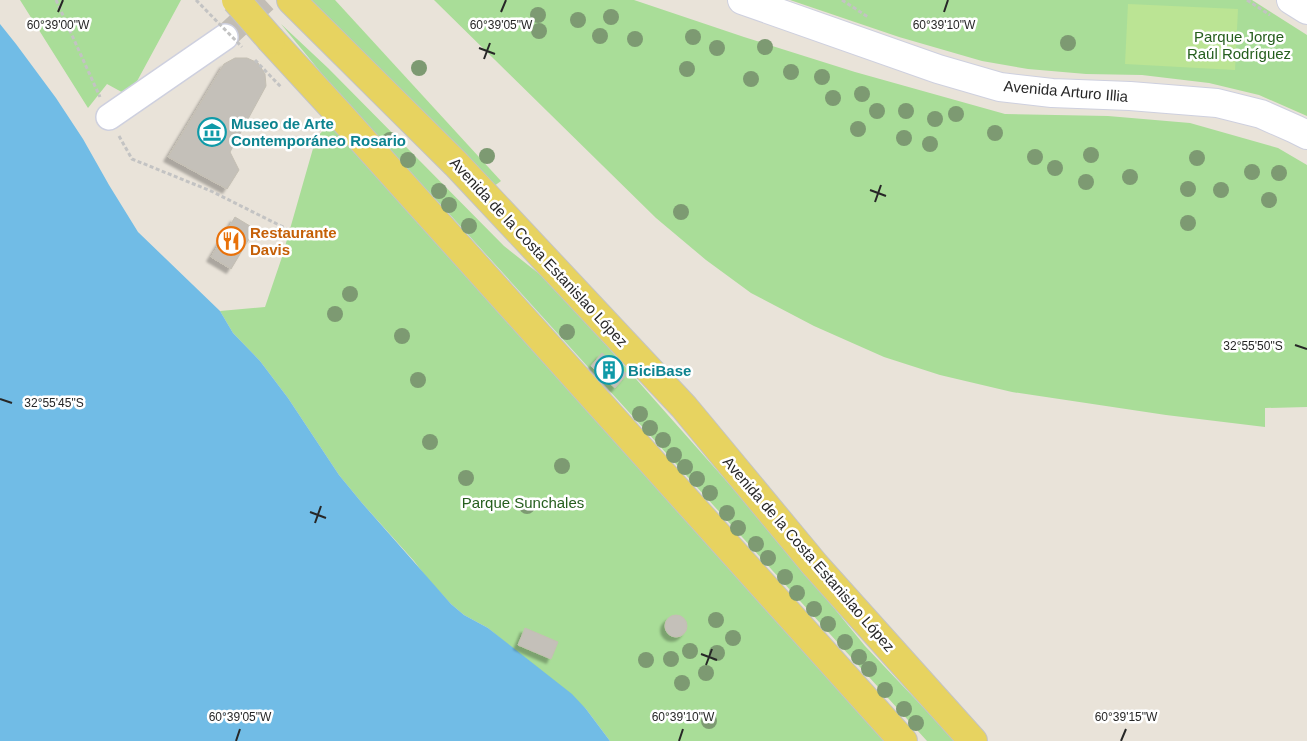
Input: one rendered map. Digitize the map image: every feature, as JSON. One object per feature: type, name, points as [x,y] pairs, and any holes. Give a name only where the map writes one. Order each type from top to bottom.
[{"type":"main road","points":[[236,0],[258,51],[359,136],[903,741]]},
{"type":"main road","name":"Avenida Arturo Illia","points":[[742,0],[929,66],[1000,86],[1052,93],[1217,102],[1261,114],[1307,135]]},
{"type":"main road","points":[[1291,0],[1307,10]]},
{"type":"main road","name":"Avenida de la Costa Estanislao López","points":[[300,9],[456,164],[684,407],[815,565],[973,741]]},
{"type":"street","points":[[109,117],[225,37]]},
{"type":"path","points":[[196,0],[258,51],[281,87]]},
{"type":"path","points":[[211,191],[295,233]]},
{"type":"green space","points":[[20,0],[181,0],[129,96],[107,84],[88,108]]},
{"type":"green space","points":[[305,0],[335,0],[501,181],[490,189]]},
{"type":"green space","points":[[434,0],[634,0],[855,72],[1005,114],[1108,116],[1190,123],[1278,148],[1307,165],[1307,407],[1265,408],[1265,427],[1166,415],[1012,392],[940,375],[884,357],[814,326],[751,293],[706,260],[656,218]]},
{"type":"green space","name":"Parque Jorge Raúl Rodríguez","points":[[790,0],[1252,0],[1307,35],[1307,116],[1259,95],[1209,83],[1142,75],[1086,74],[1028,69],[982,61],[899,37]]},
{"type":"green space","points":[[1128,4],[1238,9],[1235,70],[1125,64]]},
{"type":"green space","points":[[281,24],[328,68],[504,246],[552,284],[775,536],[865,646],[955,741],[927,741],[444,208],[355,114]]},
{"type":"green space","name":"Parque Sunchales","points":[[339,114],[903,741],[610,741],[586,709],[488,628],[464,615],[427,578],[339,475],[288,398],[260,361],[233,333],[220,311],[265,307],[282,257],[316,138]]},
{"type":"water","points":[[0,24],[56,98],[83,139],[138,232],[220,311],[233,333],[260,361],[288,398],[339,475],[362,503],[451,604],[464,615],[488,628],[572,694],[610,741],[0,741]]},
{"type":"building","name":"Museo de Arte Contemporáneo Rosario","points":[[235,58],[247,58],[258,63],[265,74],[266,86],[230,152],[239,170],[227,189],[168,157],[224,64]]},
{"type":"building","points":[[235,217],[255,229],[231,269],[211,257]]},
{"type":"building","name":"BiciBase","points":[[602,353],[627,374],[615,388],[591,366]]},
{"type":"building","points":[[676,615],[684,618],[687,626],[684,634],[676,637],[668,634],[665,626],[668,618]]},
{"type":"building","points":[[525,628],[558,642],[551,659],[518,645]]},
{"type":"tunnel","points":[[225,37],[265,0]]},
{"type":"place","name":"Museo de Arte Contemporáneo Rosario","points":[[212,132]]},
{"type":"place","name":"Restaurante Davis","points":[[231,241]]},
{"type":"place","name":"BiciBase","points":[[609,370]]}]
